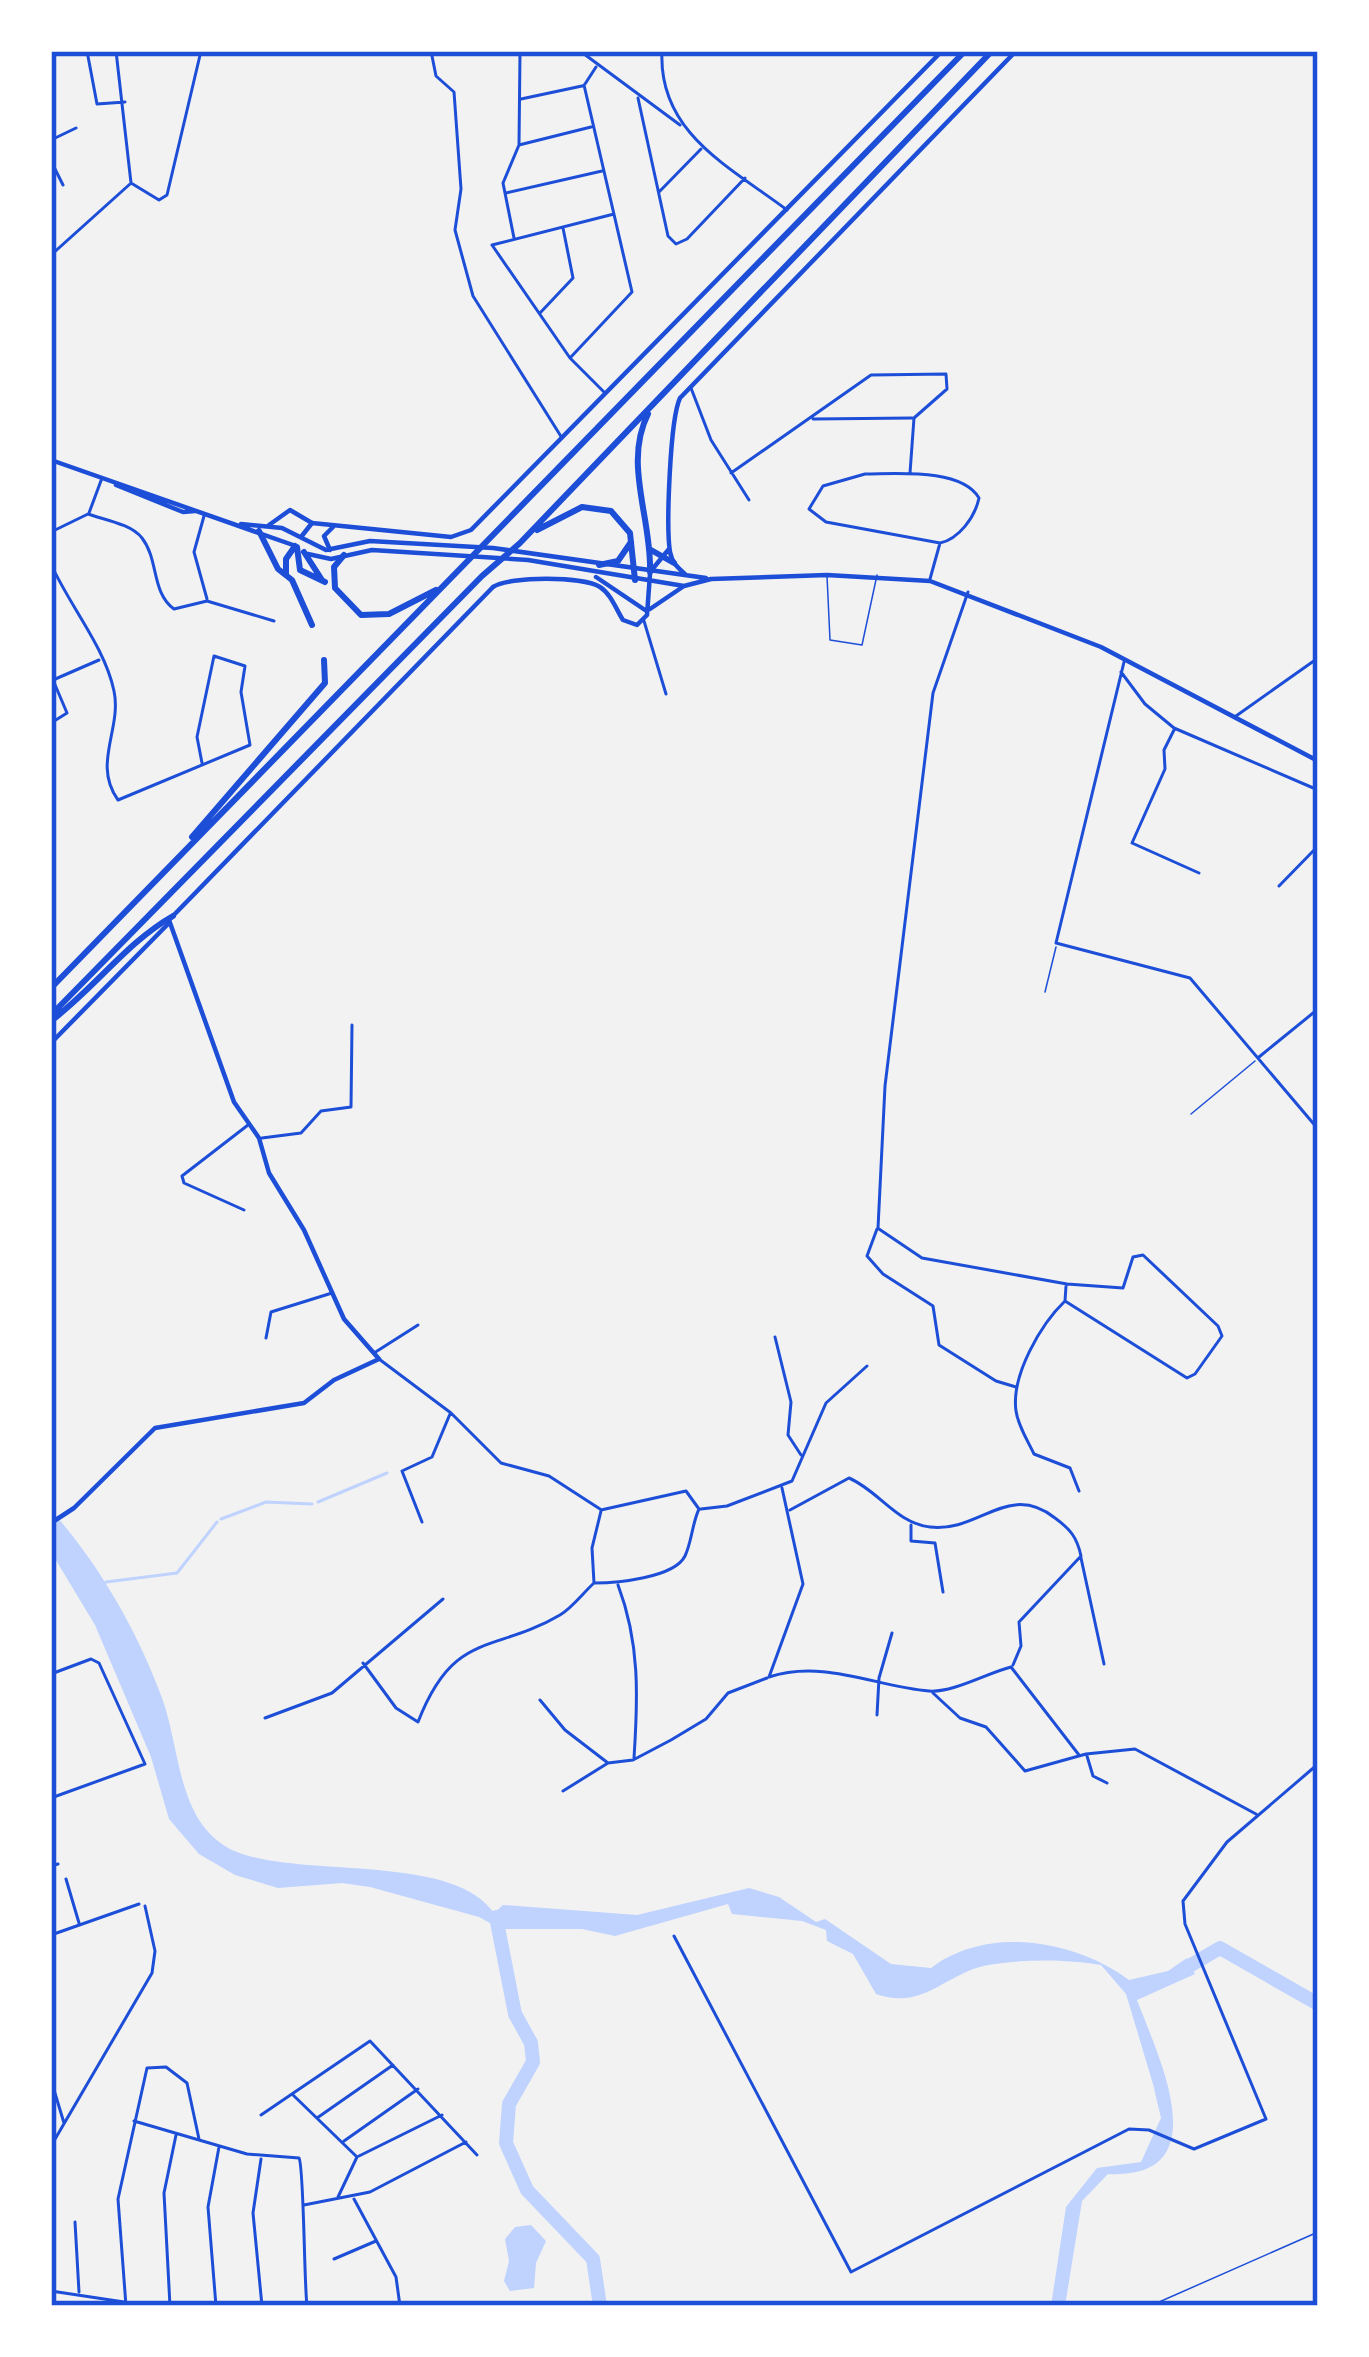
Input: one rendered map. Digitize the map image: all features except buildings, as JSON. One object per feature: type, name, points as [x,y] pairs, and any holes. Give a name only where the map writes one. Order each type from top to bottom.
[{"type":"highway","points":[[51,988],[965,51]]},
{"type":"highway","points":[[520,543],[992,51]]},
{"type":"highway","points":[[650,572],[636,451],[655,403]]},
{"type":"highway","points":[[51,1018],[482,576],[520,543],[553,519],[587,506],[614,513],[631,538],[635,580]]},
{"type":"highway","points":[[259,531],[312,626]]},
{"type":"highway","points":[[599,566],[621,559],[631,538]]},
{"type":"highway","points":[[299,546],[300,570],[335,588],[350,609],[375,617],[444,585]]},
{"type":"highway","points":[[286,574],[286,560],[299,546]]},
{"type":"highway","points":[[651,550],[674,563]]},
{"type":"highway","points":[[335,588],[333,570],[344,555]]},
{"type":"highway","points":[[175,858],[234,782],[325,683],[324,659]]},
{"type":"highway","points":[[51,1018],[152,928],[173,916]]},
{"type":"main road","points":[[269,525],[290,510],[312,523],[461,536],[562,440],[942,51]]},
{"type":"main road","points":[[686,575],[674,563],[670,547],[673,417],[691,386],[1016,51]]},
{"type":"main road","points":[[51,460],[328,559],[367,550],[432,553],[528,560],[684,586],[711,579]]},
{"type":"main road","points":[[299,546],[312,523]]},
{"type":"main road","points":[[240,524],[269,525],[299,546],[330,550],[370,542],[436,545],[532,552],[599,566],[711,579],[827,574],[930,581],[968,592],[1125,660],[1318,760]]},
{"type":"main road","points":[[330,550],[324,536],[333,526]]},
{"type":"main road","points":[[645,617],[650,572],[670,547]]},
{"type":"main road","points":[[591,574],[638,601],[645,617]]},
{"type":"main road","points":[[51,1043],[493,587],[517,578],[592,584],[609,595],[626,622],[645,617],[684,586]]},
{"type":"main road","points":[[51,1523],[159,1426],[304,1403],[376,1356],[344,1319],[269,1172],[259,1138],[234,1102],[168,924]]},
{"type":"street","points":[[87,51],[97,104],[124,103]]},
{"type":"street","points":[[116,51],[131,183]]},
{"type":"street","points":[[131,183],[159,200],[167,195],[201,51]]},
{"type":"street","points":[[431,51],[436,76],[454,92],[461,189],[455,230],[473,296],[562,440]]},
{"type":"street","points":[[580,51],[788,210]]},
{"type":"street","points":[[662,51],[680,125]]},
{"type":"street","points":[[514,239],[503,183],[519,145],[520,52]]},
{"type":"street","points":[[520,99],[584,85],[597,65]]},
{"type":"street","points":[[570,358],[631,295],[584,85]]},
{"type":"street","points":[[638,98],[668,236],[676,244],[687,239],[745,178]]},
{"type":"street","points":[[519,145],[593,127]]},
{"type":"street","points":[[51,140],[76,128]]},
{"type":"street","points":[[659,192],[702,147]]},
{"type":"street","points":[[51,161],[63,185]]},
{"type":"street","points":[[505,194],[604,170]]},
{"type":"street","points":[[51,255],[131,183]]},
{"type":"street","points":[[607,394],[570,358],[492,245],[614,214]]},
{"type":"street","points":[[539,314],[573,278],[562,227]]},
{"type":"street","points":[[731,473],[872,375],[949,375],[947,389],[914,418],[812,419]]},
{"type":"street","points":[[691,386],[711,440],[749,500]]},
{"type":"street","points":[[910,474],[914,418]]},
{"type":"street","points":[[910,474],[966,484],[979,498],[955,538],[940,543],[826,522],[809,509],[811,498],[832,481],[849,475],[910,474]]},
{"type":"street","points":[[51,532],[88,514],[102,478]]},
{"type":"street","points":[[88,514],[141,536],[167,604],[183,609],[207,601],[274,621]]},
{"type":"street","points":[[205,515],[194,552],[207,601]]},
{"type":"street","points":[[930,581],[940,543]]},
{"type":"street","points":[[51,564],[114,687],[106,755],[108,781],[118,800],[254,741],[242,704],[245,666],[214,656],[197,737],[202,763]]},
{"type":"street","points":[[968,592],[932,693],[885,1086],[878,1228],[867,1251],[871,1264],[933,1306],[939,1345],[995,1382],[1016,1387]]},
{"type":"street","points":[[645,617],[666,694]]},
{"type":"street","points":[[1234,717],[1318,658]]},
{"type":"street","points":[[51,723],[67,713],[52,680],[101,659]]},
{"type":"street","points":[[1125,660],[1057,943],[1190,978],[1318,1129]]},
{"type":"street","points":[[1120,670],[1145,704],[1174,728],[1318,790]]},
{"type":"street","points":[[1174,728],[1164,750],[1165,769],[1132,844],[1199,873]]},
{"type":"street","points":[[1279,886],[1318,846]]},
{"type":"street","points":[[1258,1059],[1318,1009]]},
{"type":"street","points":[[259,1138],[301,1133],[322,1111],[351,1107],[352,1025]]},
{"type":"street","points":[[244,1210],[184,1183],[182,1176],[249,1124]]},
{"type":"street","points":[[878,1228],[922,1258],[1066,1284],[1123,1288],[1133,1257],[1144,1256],[1219,1326],[1222,1336],[1195,1374],[1186,1378],[1065,1301]]},
{"type":"street","points":[[1066,1284],[1065,1301],[1050,1316],[1016,1387],[1018,1419],[1034,1454],[1070,1468],[1079,1491]]},
{"type":"street","points":[[266,1338],[271,1312],[333,1293]]},
{"type":"street","points":[[418,1325],[376,1356],[451,1413],[497,1460],[549,1476],[601,1510],[686,1491],[699,1509]]},
{"type":"street","points":[[775,1337],[790,1402],[788,1435],[802,1455]]},
{"type":"street","points":[[699,1509],[718,1509],[782,1488],[792,1480],[826,1402],[867,1366]]},
{"type":"street","points":[[422,1522],[402,1471],[432,1457],[451,1413]]},
{"type":"street","points":[[788,1511],[849,1478],[911,1523],[944,1527],[1021,1502],[1036,1504],[1070,1529],[1081,1556],[1105,1664]]},
{"type":"street","points":[[769,1677],[803,1584],[782,1488]]},
{"type":"street","points":[[363,1663],[396,1708],[418,1722],[429,1694],[476,1645],[562,1615],[594,1583],[617,1583],[682,1560],[699,1509]]},
{"type":"street","points":[[594,1583],[592,1548],[601,1510]]},
{"type":"street","points":[[911,1523],[911,1541],[935,1543],[943,1592]]},
{"type":"street","points":[[932,1692],[1011,1667],[1021,1646],[1019,1622],[1081,1556]]},
{"type":"street","points":[[617,1583],[632,1622],[639,1687],[633,1760]]},
{"type":"street","points":[[265,1718],[332,1693],[443,1599]]},
{"type":"street","points":[[877,1715],[879,1678],[892,1633]]},
{"type":"street","points":[[51,1674],[91,1660],[99,1663],[145,1763],[51,1798]]},
{"type":"street","points":[[1011,1667],[1079,1755]]},
{"type":"street","points":[[562,1791],[608,1762],[633,1760],[706,1719],[728,1694],[801,1670],[879,1678],[932,1692],[960,1718],[986,1727],[1025,1771],[1079,1755],[1138,1750],[1258,1815]]},
{"type":"street","points":[[540,1700],[565,1730],[608,1762]]},
{"type":"street","points":[[1086,1754],[1094,1776],[1107,1783]]},
{"type":"street","points":[[674,1936],[851,2272],[1129,2129],[1149,2130],[1194,2149],[1266,2119],[1181,1913],[1183,1901],[1227,1842],[1318,1764]]},
{"type":"street","points":[[51,1866],[58,1864]]},
{"type":"street","points":[[66,1879],[80,1925]]},
{"type":"street","points":[[51,1936],[142,1905],[155,1951],[152,1973],[51,2146]]},
{"type":"street","points":[[261,2115],[364,2042],[375,2045],[395,2063],[477,2155]]},
{"type":"street","points":[[316,2120],[395,2063]]},
{"type":"street","points":[[51,2291],[126,2304],[118,2199],[144,2074],[153,2065],[166,2067],[187,2083],[199,2139]]},
{"type":"street","points":[[51,2080],[64,2123]]},
{"type":"street","points":[[343,2143],[418,2089]]},
{"type":"street","points":[[291,2093],[357,2157]]},
{"type":"street","points":[[337,2199],[357,2157],[443,2115]]},
{"type":"street","points":[[134,2121],[219,2146],[261,2156],[292,2155],[303,2162],[307,2306]]},
{"type":"street","points":[[170,2306],[164,2193],[177,2132]]},
{"type":"street","points":[[302,2205],[353,2197],[467,2141]]},
{"type":"street","points":[[216,2306],[208,2207],[219,2146]]},
{"type":"street","points":[[261,2156],[253,2213],[262,2306]]},
{"type":"street","points":[[353,2197],[400,2289],[400,2306]]},
{"type":"street","points":[[75,2222],[80,2295]]},
{"type":"street","points":[[334,2259],[378,2240]]},
{"type":"lane","points":[[827,574],[830,640],[862,645],[877,575]]},
{"type":"lane","points":[[1045,992],[1057,943]]},
{"type":"lane","points":[[1191,1114],[1258,1059]]},
{"type":"lane","points":[[1150,2306],[1318,2232]]},
{"type":"water","points":[[51,1510],[101,1575],[141,1648],[162,1698],[182,1779],[197,1817],[225,1846],[251,1857],[441,1881],[472,1893],[494,1913],[503,1905],[637,1915],[749,1888],[779,1897],[816,1922],[825,1919],[891,1964],[931,1968],[978,1946],[1031,1943],[1083,1955],[1129,1980],[1168,1971],[1187,1958],[1195,1974],[1137,2000],[1167,2081],[1172,2136],[1163,2157],[1142,2171],[1108,2174],[1082,2201],[1065,2306],[1051,2306],[1066,2207],[1097,2168],[1141,2162],[1161,2118],[1126,1994],[1101,1965],[1044,1960],[988,1965],[921,1994],[893,1998],[876,1994],[853,1954],[827,1941],[826,1930],[802,1921],[732,1914],[728,1904],[615,1936],[582,1929],[501,1929],[479,1917],[370,1887],[342,1883],[278,1888],[235,1875],[199,1854],[169,1819],[151,1757],[95,1625],[51,1552]]},
{"type":"water","points":[[531,2225],[546,2241],[536,2263],[534,2288],[510,2291],[504,2281],[509,2261],[505,2239],[515,2227]]},
{"type":"waterway","points":[[318,1502],[387,1473]]},
{"type":"waterway","points":[[221,1519],[266,1502],[312,1504]]},
{"type":"waterway","points":[[106,1582],[177,1573],[217,1522]]},
{"type":"waterway","points":[[496,1917],[515,2014],[531,2043],[533,2062],[509,2104],[506,2143],[527,2190],[593,2259],[600,2306]]},
{"type":"waterway","points":[[1179,1972],[1220,1948],[1318,2004]]}]
